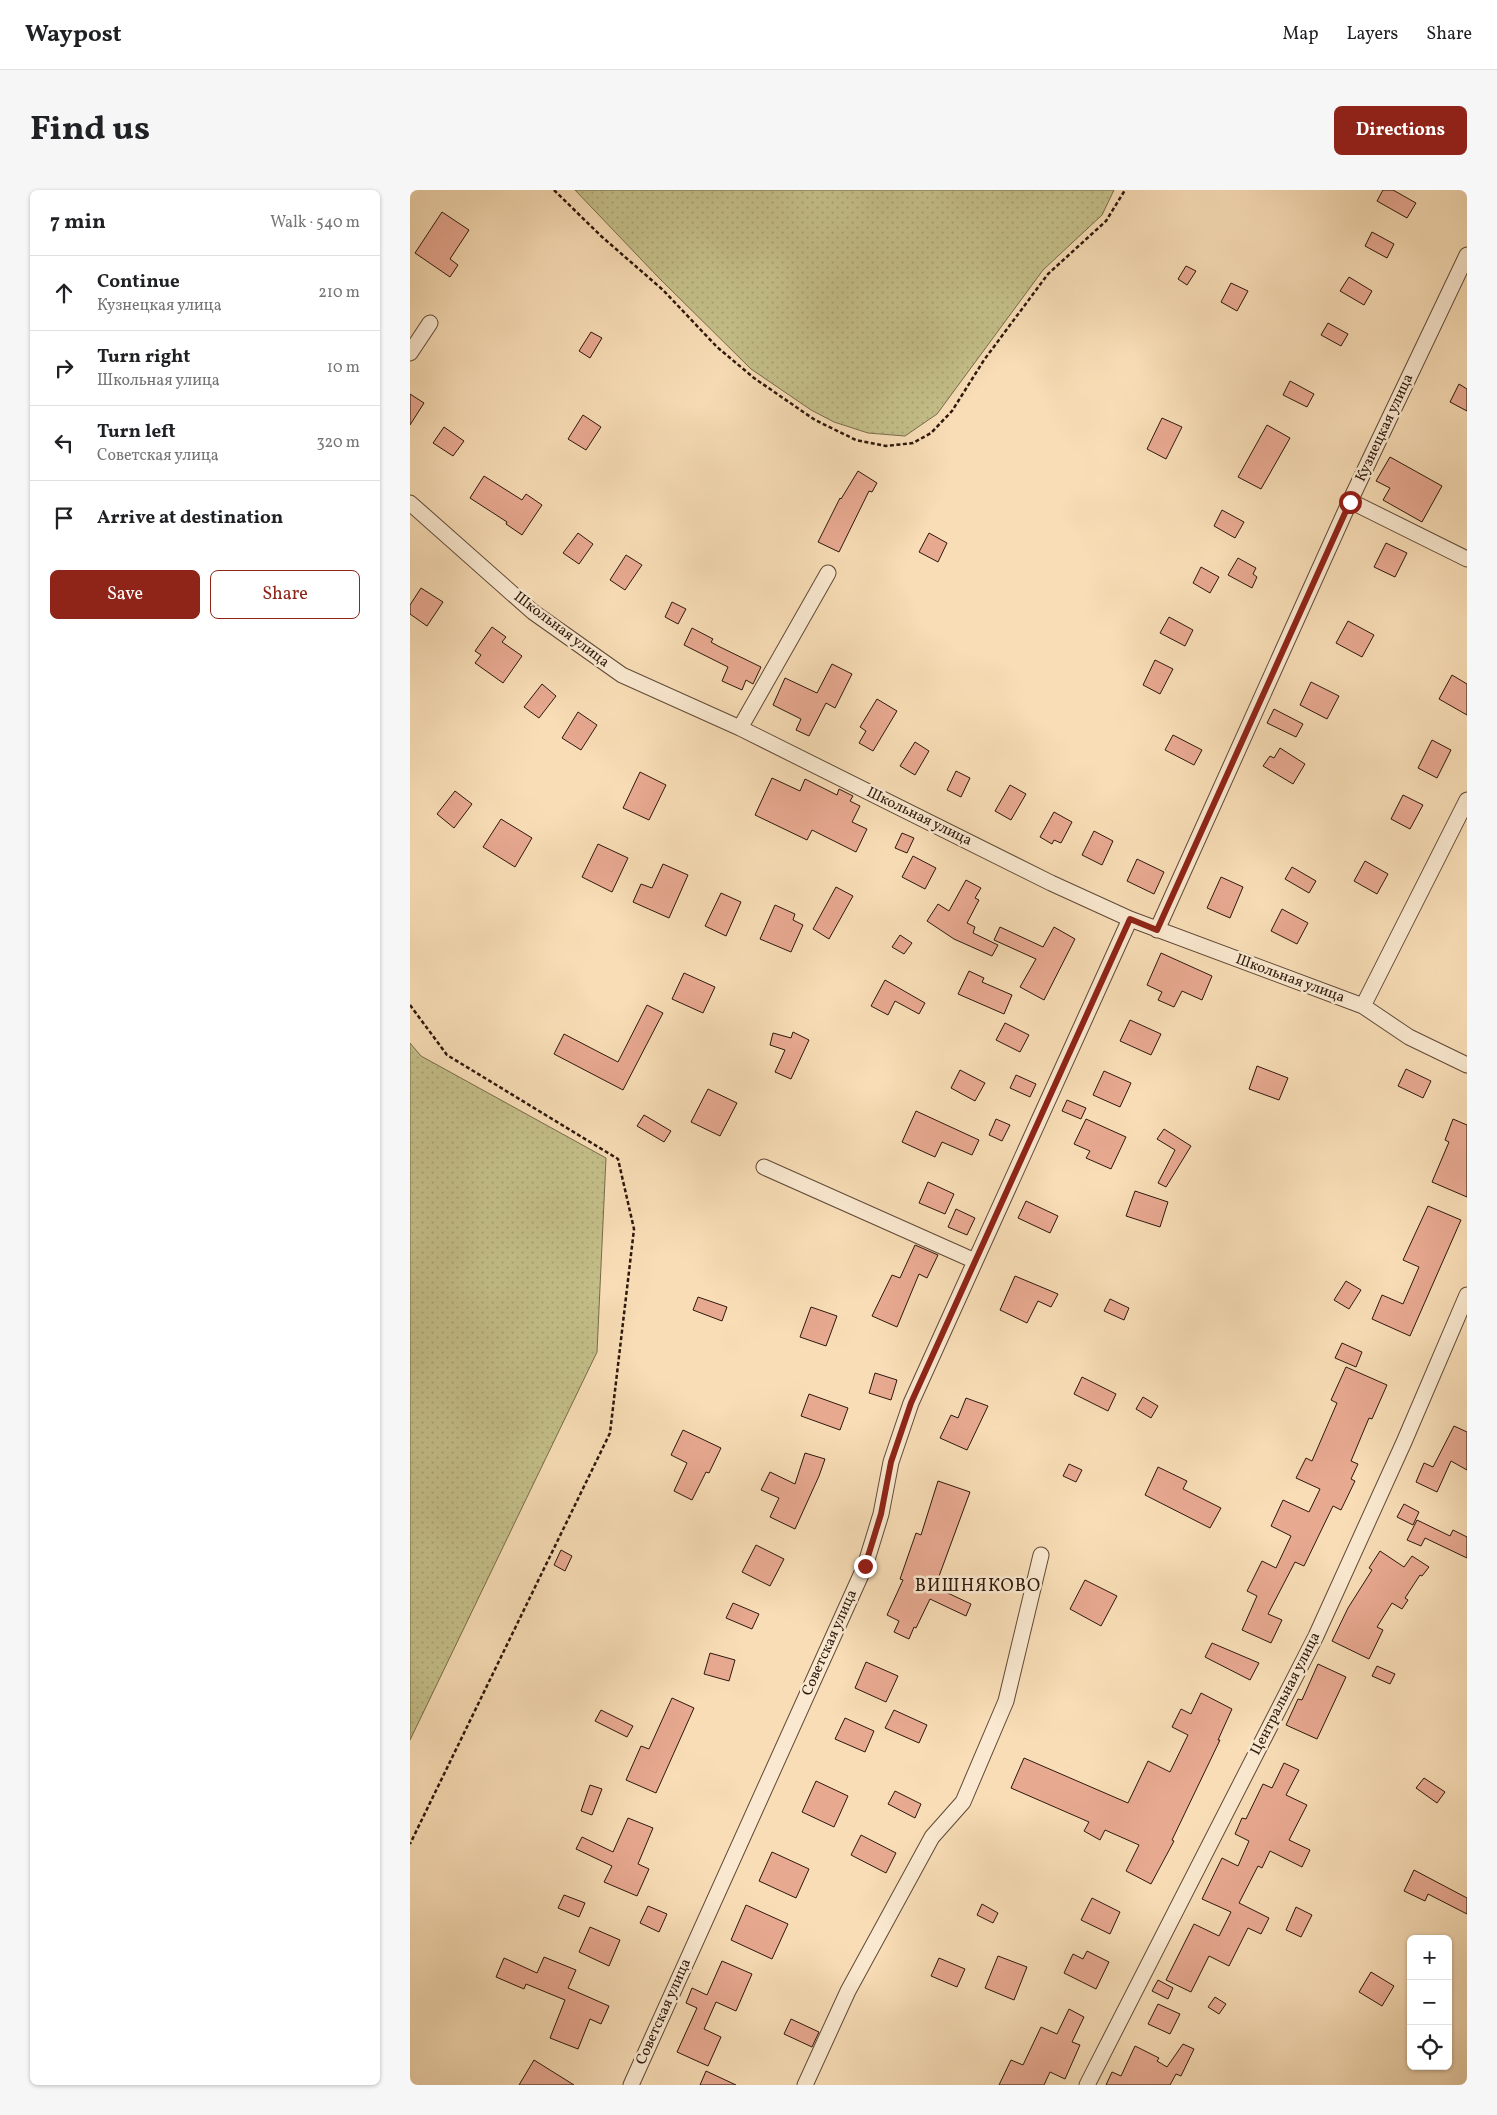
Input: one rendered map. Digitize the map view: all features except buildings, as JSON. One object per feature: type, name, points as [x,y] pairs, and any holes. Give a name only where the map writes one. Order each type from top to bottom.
[{"type":"street","name":"Кузнецкая улица","points":[[1157,930],[1350,502],[1467,256]]},
{"type":"street","points":[[410,352],[430,324]]},
{"type":"street","points":[[1350,502],[1467,558]]},
{"type":"street","name":"Школьная улица","points":[[410,503],[533,612],[622,675],[740,728],[1051,884],[1157,930],[1363,1006],[1409,1037],[1467,1065]]},
{"type":"street","points":[[740,728],[828,573]]},
{"type":"street","points":[[1363,1006],[1467,800]]},
{"type":"street","name":"Советская улица","points":[[631,2085],[865,1566],[881,1514],[891,1462],[911,1403],[1130,919]]},
{"type":"street","points":[[764,1167],[976,1261]]},
{"type":"street","name":"Центральная улица","points":[[1087,2085],[1316,1636],[1404,1442],[1467,1295]]},
{"type":"street","points":[[806,2085],[848,1992],[927,1846],[932,1837],[963,1802],[1006,1700],[1040,1555]]},
{"type":"path","points":[[554,190],[601,236],[663,290],[717,347],[754,378],[815,420],[856,440],[886,446],[913,443],[931,433],[952,411],[984,360],[1048,274],[1106,221],[1125,190]]},
{"type":"path","points":[[410,1004],[447,1055],[618,1159],[634,1229],[610,1433],[410,1844]]},
{"type":"shaded area","points":[[575,190],[1114,190],[1102,215],[1043,270],[937,414],[905,436],[868,433],[834,422],[811,410],[751,369],[659,278]]},
{"type":"shaded area","points":[[410,1043],[421,1056],[606,1158],[597,1352],[410,1740]]},
{"type":"district","name":"ВИШНЯКОВО","points":[[978,1586]]},
{"type":"route","points":[[865,1566],[881,1514],[891,1462],[911,1403],[1130,919],[1157,930],[1350,502]]}]
